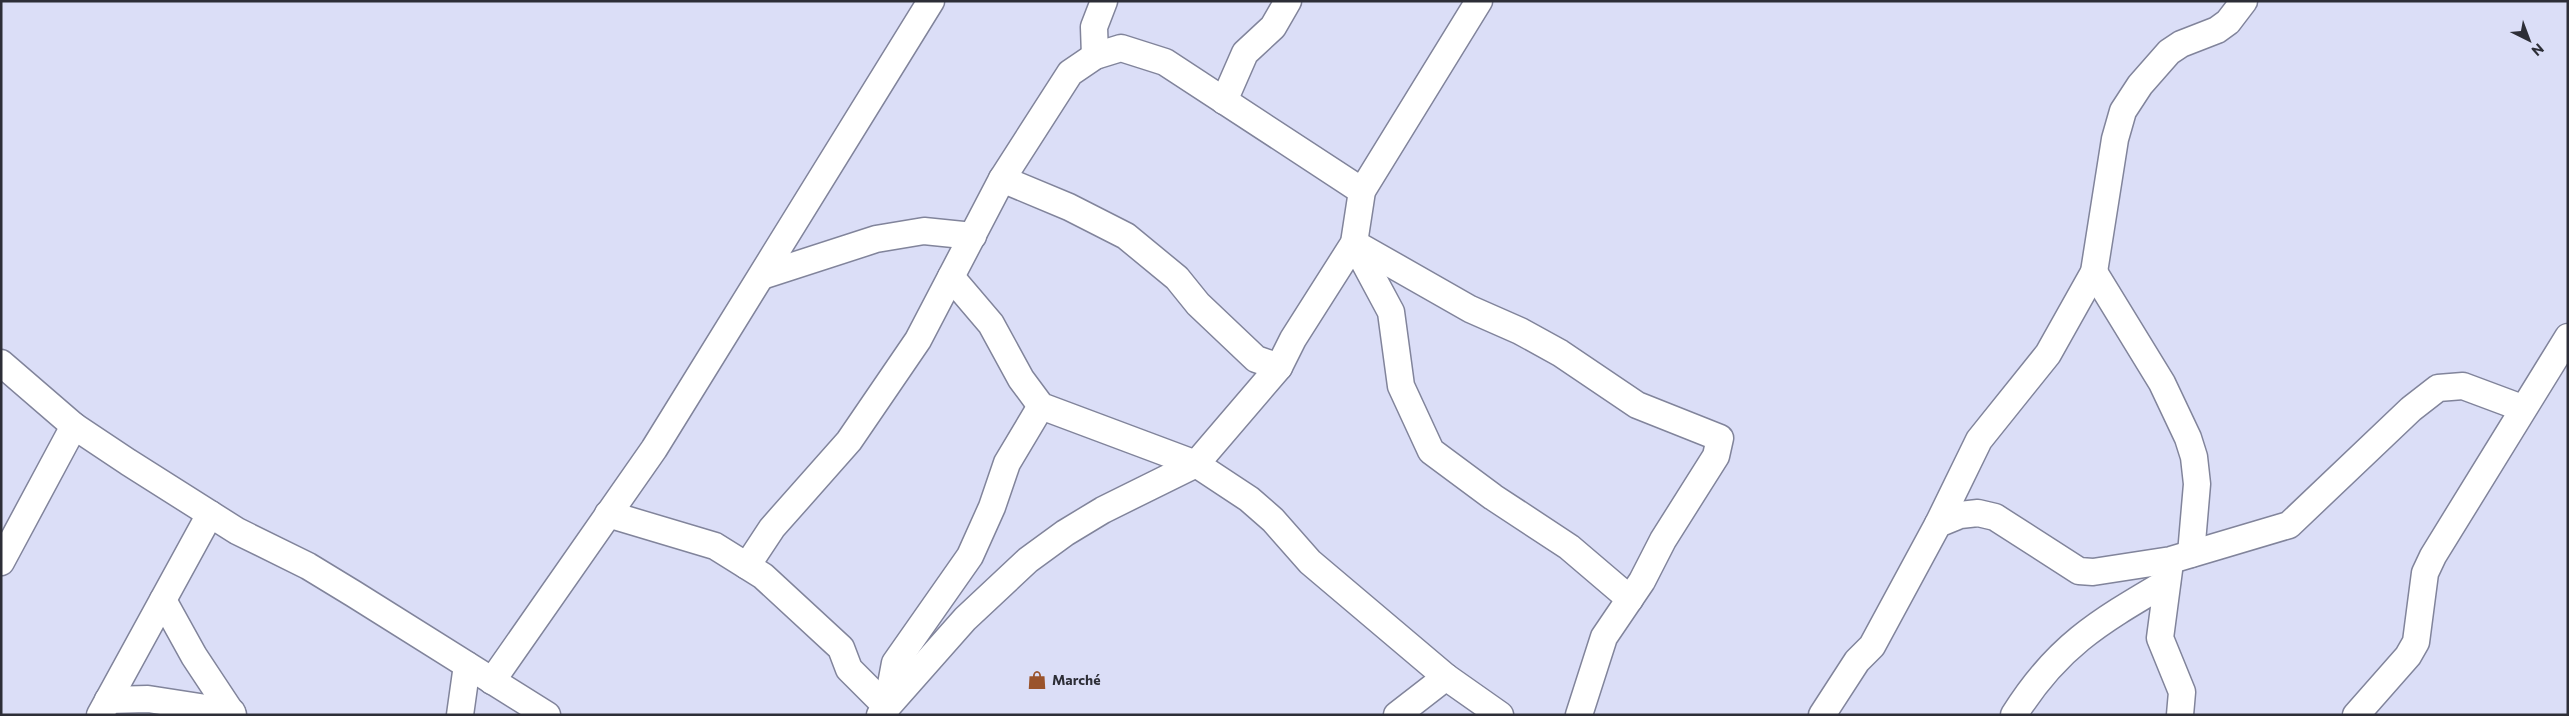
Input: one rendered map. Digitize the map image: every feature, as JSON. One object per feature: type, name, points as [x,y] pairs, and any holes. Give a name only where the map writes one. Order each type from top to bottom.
[{"type":"street","points":[[492,680],[654,449],[931,1]]},
{"type":"street","points":[[1095,56],[1094,26],[1104,1]]},
{"type":"street","points":[[1224,101],[1245,53],[1273,28],[1288,1]]},
{"type":"street","points":[[883,711],[965,619],[1028,560],[1065,533],[1103,510],[1196,464],[1279,367],[1293,339],[1354,243],[1362,191],[1479,1]]},
{"type":"street","points":[[1822,715],[1857,660],[1872,646],[1888,620],[1979,440],[2048,354],[2094,272],[2115,139],[2123,111],[2140,85],[2169,52],[2181,44],[2217,30],[2228,22],[2244,1]]},
{"type":"street","points":[[747,566],[772,528],[849,441],[918,340],[1002,180],[1070,73],[1095,56],[1121,48],[1165,62],[1362,191]]},
{"type":"street","points":[[1002,180],[1069,207],[1126,236],[1177,278],[1198,304],[1256,359],[1279,367]]},
{"type":"street","points":[[762,276],[876,239],[924,231],[972,236]]},
{"type":"street","points":[[1354,243],[1391,312],[1401,386],[1431,451],[1493,497],[1569,547],[1630,599]]},
{"type":"street","points":[[1354,243],[1470,309],[1520,331],[1560,353],[1636,405],[1720,438],[1716,456],[1676,518],[1642,581],[1604,636],[1579,715]]},
{"type":"street","points":[[2094,272],[2162,383],[2188,438],[2194,457],[2197,484],[2160,638],[2182,692],[2180,715]]},
{"type":"street","points":[[951,277],[991,324],[1021,379],[1041,406],[1196,464],[1249,499],[1273,520],[1310,562],[1446,677],[1500,715]]},
{"type":"street","points":[[2356,715],[2408,656],[2416,642],[2425,573],[2433,556],[2522,408],[2568,337]]},
{"type":"street","points":[[1,363],[74,426],[210,514],[237,531],[308,566],[547,715]]},
{"type":"street","points":[[1938,524],[1960,515],[1978,513],[1994,517],[2078,571],[2092,572],[2177,565],[2289,525],[2411,409],[2438,388],[2463,386],[2522,408]]},
{"type":"street","points":[[883,711],[895,663],[970,556],[992,507],[1007,463],[1041,406]]},
{"type":"street","points":[[1,562],[74,426]]},
{"type":"street","points":[[104,707],[210,514]]},
{"type":"street","points":[[608,514],[715,546],[763,576],[841,648],[849,669],[883,711]]},
{"type":"street","points":[[2014,715],[2038,679],[2076,641],[2177,565]]},
{"type":"street","points":[[163,600],[194,656],[232,714]]},
{"type":"street","points":[[460,715],[467,665]]},
{"type":"street","points":[[1397,715],[1446,677]]},
{"type":"street","points":[[104,707],[148,699],[232,714]]},
{"type":"place","name":"Marché","points":[[1037,680]]}]
